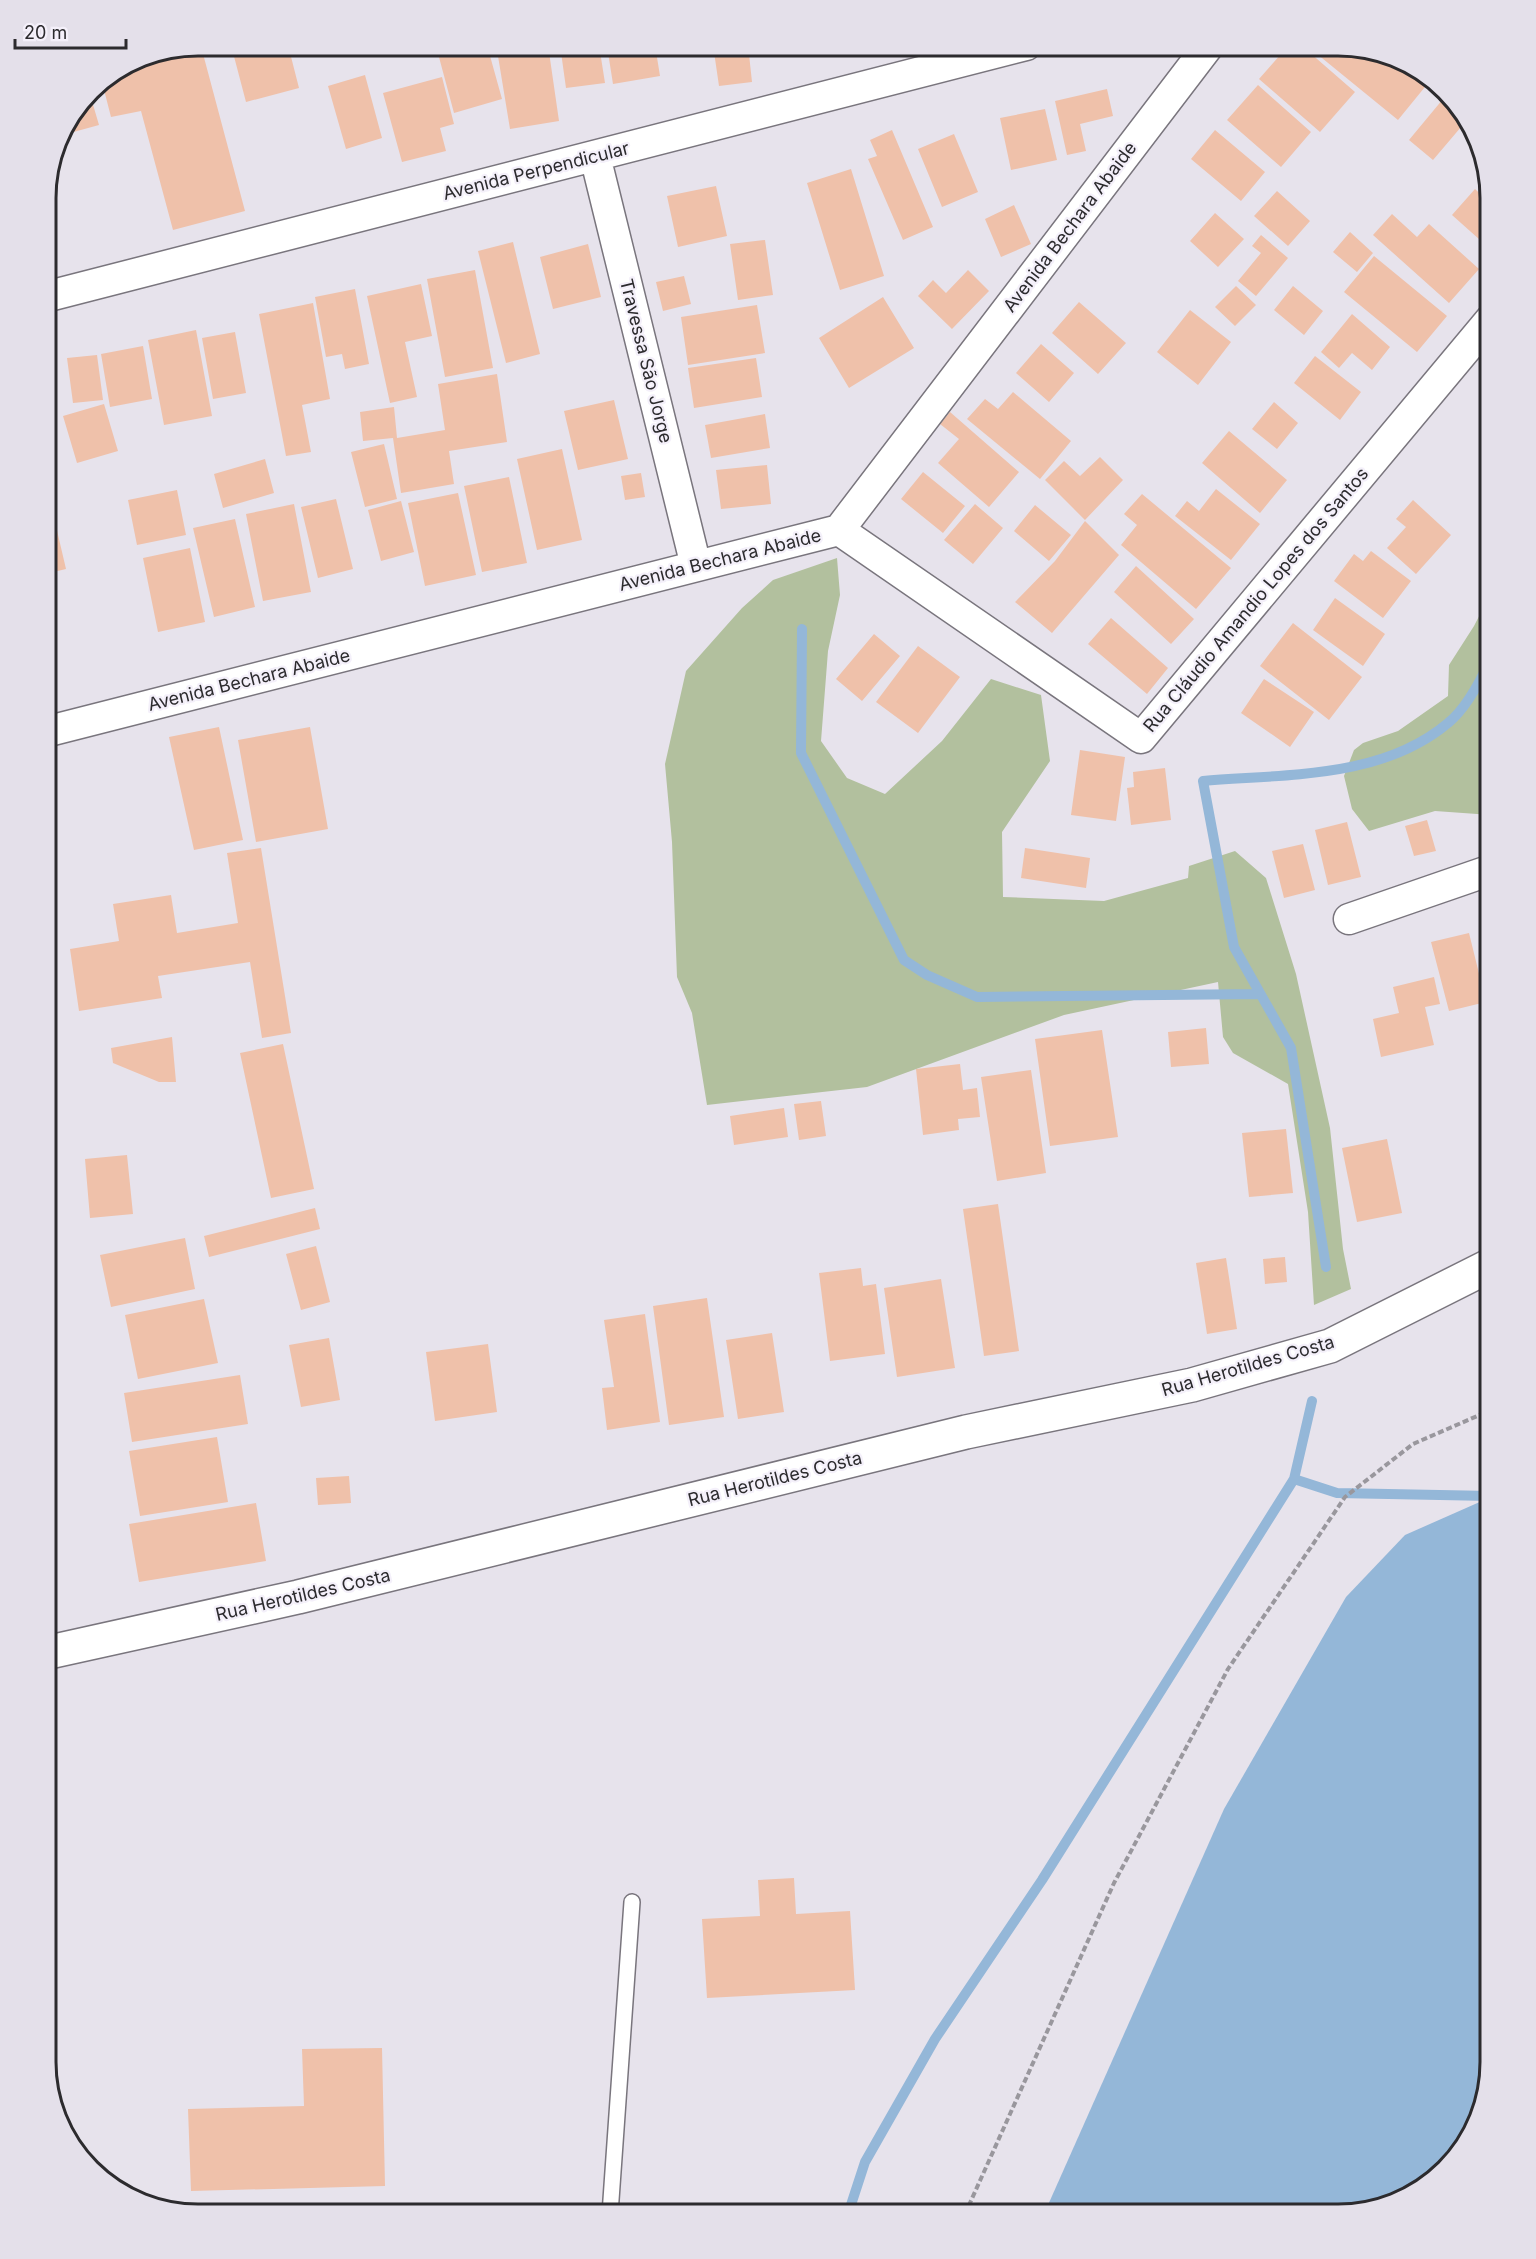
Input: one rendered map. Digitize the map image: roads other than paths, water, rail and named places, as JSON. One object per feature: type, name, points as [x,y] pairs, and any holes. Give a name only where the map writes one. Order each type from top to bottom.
[{"type":"street","name":"Avenida Perpendicular","points":[[56,294],[983,56]]},
{"type":"street","name":"Avenida Bechara Abaide","points":[[56,729],[839,530],[1201,56]]},
{"type":"street","name":"Travessa São Jorge","points":[[595,156],[696,566]]},
{"type":"street","name":"Rua Cláudio Amandio Lopes dos Santos","points":[[839,530],[1141,738],[1480,333]]},
{"type":"street","points":[[1349,919],[1480,874]]},
{"type":"street","name":"Rua Herotildes Costa","points":[[56,1651],[298,1597],[966,1432],[1192,1385],[1330,1346],[1480,1271]]},
{"type":"lane","points":[[611,2203],[632,1902]]},
{"type":"water","points":[[1480,1502],[1480,2061],[1476,2098],[1470,2116],[1451,2148],[1439,2162],[1409,2184],[1375,2199],[1338,2204],[1049,2204],[1224,1809],[1346,1597],[1405,1535]]},
{"type":"waterway","points":[[802,629],[801,753],[904,960],[927,975],[977,997],[1260,994]]},
{"type":"waterway","points":[[1326,1267],[1291,1048],[1234,947],[1203,781],[1332,770],[1393,755],[1422,741],[1455,717],[1480,680]]},
{"type":"waterway","points":[[851,2204],[865,2162],[935,2039],[1042,1880],[1294,1479],[1312,1401]]},
{"type":"waterway","points":[[1294,1479],[1337,1493],[1480,1496]]}]
